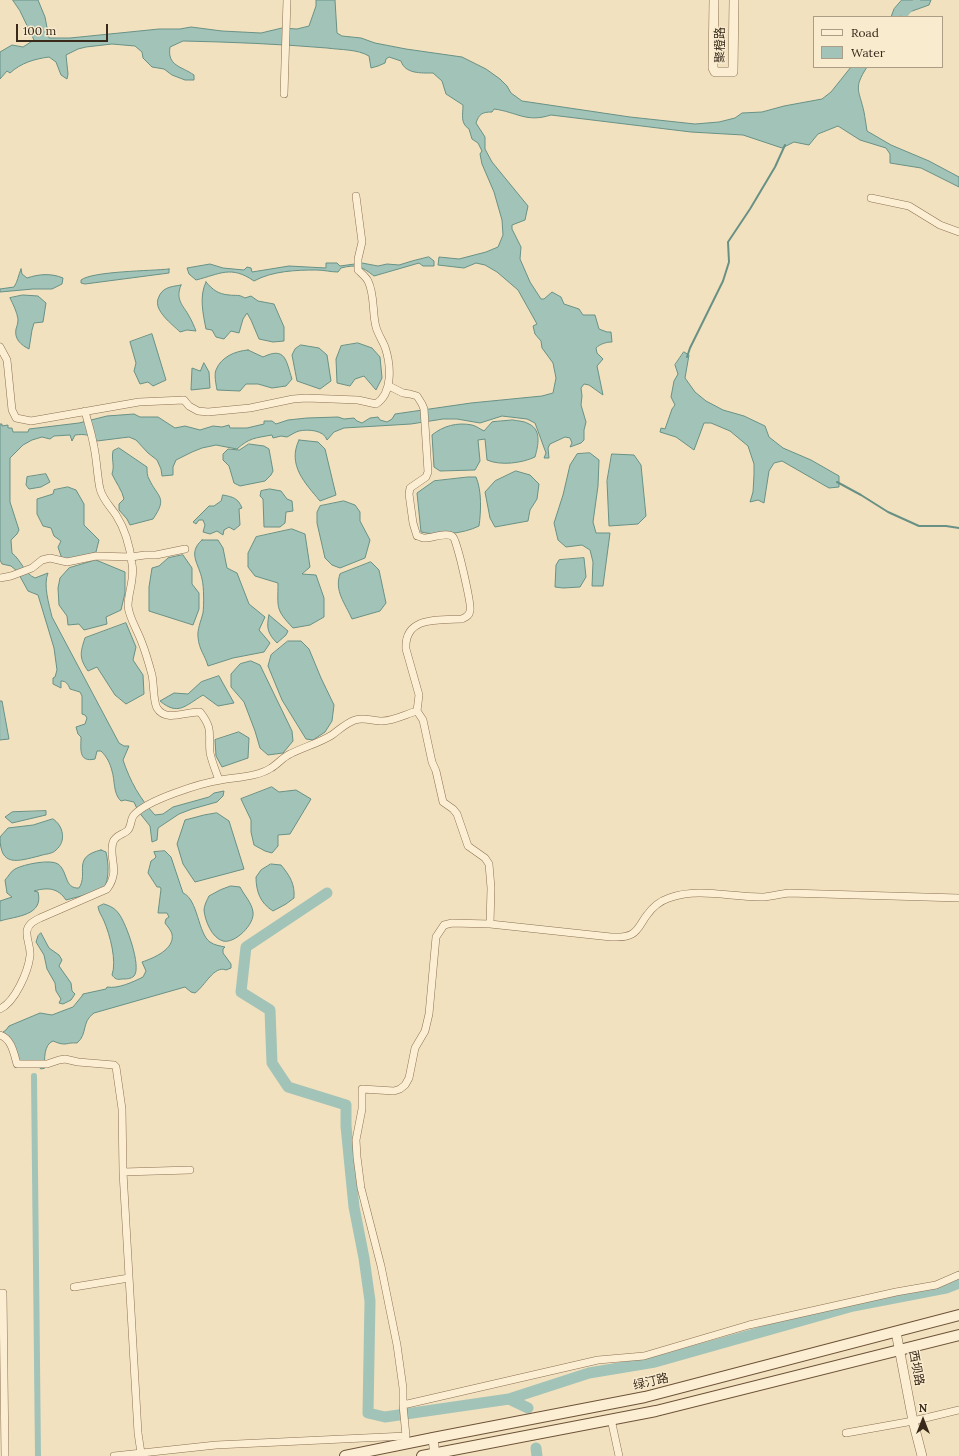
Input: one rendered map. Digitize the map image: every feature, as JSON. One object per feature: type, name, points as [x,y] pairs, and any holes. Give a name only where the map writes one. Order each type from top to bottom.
[{"type":"main road","name":"绿汀路","points":[[345,1456],[645,1397],[959,1315]]},
{"type":"main road","points":[[422,1456],[434,1455],[656,1411],[959,1335]]},
{"type":"street","points":[[284,94],[287,0]]},
{"type":"street","name":"聚橙路","points":[[714,0],[713,68],[715,72],[733,72],[734,0]]},
{"type":"street","points":[[0,347],[7,360],[12,410],[16,418],[31,421],[139,402],[184,400],[198,411],[208,412],[250,408],[306,398],[358,400],[376,404],[380,401],[389,386],[389,373],[386,349],[376,329],[372,294],[368,281],[358,270],[358,259],[362,242],[356,196]]},
{"type":"street","points":[[870,198],[909,206],[940,226],[959,232]]},
{"type":"street","points":[[389,386],[403,393],[417,396],[424,409],[428,472],[426,477],[410,488],[409,494],[414,530],[417,536],[423,538],[449,535],[454,537],[471,609],[467,617],[462,619],[426,621],[418,623],[413,627],[408,636],[406,649],[419,695],[417,711],[423,720],[432,762],[436,771],[443,802],[457,814],[468,846],[485,858],[490,864],[490,924]]},
{"type":"street","points":[[85,411],[94,445],[100,489],[105,501],[116,514],[123,527],[131,557],[133,566],[133,582],[128,607],[149,661],[157,708],[162,713],[172,716],[200,712],[206,720],[210,732],[210,755],[219,780]]},
{"type":"street","points":[[0,578],[12,576],[32,568],[42,560],[50,558],[67,562],[96,556],[156,556],[185,549]]},
{"type":"street","points":[[0,1009],[7,1005],[12,999],[26,970],[30,956],[30,947],[27,937],[29,926],[32,922],[40,918],[107,889],[115,867],[112,848],[114,841],[118,835],[127,831],[132,816],[142,808],[156,800],[219,780],[256,774],[271,768],[290,754],[331,736],[355,720],[362,719],[383,721],[417,711]]},
{"type":"street","points":[[114,1456],[216,1445],[406,1436],[403,1408],[403,1388],[397,1345],[381,1266],[361,1188],[356,1140],[362,1109],[362,1089],[400,1090],[409,1078],[415,1048],[425,1031],[429,1014],[436,937],[439,930],[444,925],[452,923],[490,924],[611,937],[624,937],[633,934],[655,906],[668,898],[683,895],[698,894],[765,897],[789,893],[959,898]]},
{"type":"street","points":[[0,1035],[9,1041],[17,1064],[47,1064],[65,1059],[78,1062],[114,1065],[116,1067],[122,1109],[123,1172],[138,1433],[141,1453]]},
{"type":"street","points":[[123,1172],[190,1170]]},
{"type":"street","points":[[403,1408],[598,1360],[644,1356],[749,1325],[896,1292],[936,1285],[959,1275]]},
{"type":"street","points":[[74,1287],[130,1278]]},
{"type":"street","points":[[0,1293],[3,1293],[5,1456]]},
{"type":"street","name":"西坝路","points":[[896,1332],[913,1421],[922,1456]]},
{"type":"street","points":[[846,1433],[913,1421],[959,1410]]},
{"type":"street","points":[[611,1420],[619,1456]]},
{"type":"street","points":[[432,1438],[434,1455]]},
{"type":"water","points":[[13,0],[38,0],[45,17],[49,38],[70,38],[191,27],[222,31],[261,33],[282,28],[297,29],[309,26],[316,6],[316,0],[335,0],[337,33],[342,36],[361,38],[375,43],[406,49],[462,57],[486,69],[500,79],[511,93],[522,101],[630,117],[695,124],[719,122],[735,118],[742,113],[762,112],[784,106],[822,99],[831,92],[850,68],[866,68],[860,80],[858,89],[867,131],[891,145],[929,161],[959,177],[959,187],[921,168],[890,163],[890,154],[886,148],[860,140],[838,126],[818,134],[809,145],[794,142],[782,148],[743,135],[691,132],[551,115],[535,118],[494,109],[492,112],[481,114],[476,123],[485,137],[485,149],[492,162],[528,206],[525,220],[512,225],[512,229],[521,247],[520,259],[530,282],[541,299],[544,299],[552,292],[561,297],[564,304],[579,309],[583,315],[595,315],[599,329],[611,332],[612,342],[599,345],[596,348],[597,353],[603,359],[597,366],[603,395],[589,385],[584,384],[581,388],[581,405],[586,422],[584,440],[581,443],[570,447],[572,443],[570,438],[565,437],[550,444],[548,448],[549,458],[544,458],[546,453],[535,423],[527,419],[502,416],[480,423],[457,419],[443,419],[411,424],[344,428],[334,432],[327,440],[323,434],[319,432],[303,430],[287,437],[281,436],[273,438],[272,435],[257,438],[245,443],[237,449],[216,445],[202,448],[176,460],[173,467],[173,475],[162,476],[157,460],[136,440],[129,437],[97,441],[89,436],[75,435],[72,441],[70,435],[54,436],[50,439],[42,437],[23,445],[10,458],[10,502],[19,530],[11,540],[12,553],[26,570],[35,578],[48,573],[46,589],[52,617],[119,743],[124,746],[129,746],[123,760],[136,789],[155,815],[163,814],[173,807],[209,797],[214,793],[224,791],[223,796],[217,802],[179,814],[158,828],[157,840],[152,842],[150,826],[138,811],[134,802],[125,800],[121,801],[118,798],[115,791],[111,768],[108,760],[101,751],[97,751],[95,759],[90,760],[83,757],[81,750],[81,737],[78,734],[76,727],[85,724],[87,718],[82,714],[82,696],[80,692],[70,689],[68,684],[64,682],[61,681],[61,688],[53,684],[53,678],[55,677],[57,670],[54,648],[38,595],[28,591],[17,571],[11,566],[2,564],[0,560],[0,424],[2,424],[2,426],[8,425],[8,428],[12,428],[13,432],[28,432],[29,429],[79,423],[107,416],[134,414],[140,417],[158,417],[175,428],[185,426],[200,430],[213,426],[222,427],[229,425],[230,428],[247,428],[264,424],[264,421],[272,421],[276,424],[288,420],[307,418],[354,418],[362,423],[370,418],[378,417],[380,420],[387,422],[392,419],[395,414],[471,403],[542,396],[553,393],[556,378],[553,363],[542,348],[541,341],[535,334],[533,326],[537,324],[518,290],[497,272],[485,265],[476,263],[464,268],[438,265],[439,257],[459,259],[486,252],[498,247],[503,235],[502,220],[494,192],[482,164],[480,154],[482,151],[478,143],[472,139],[469,129],[463,121],[463,105],[446,94],[442,81],[433,73],[419,73],[410,71],[401,61],[389,57],[386,59],[385,63],[371,68],[369,56],[349,50],[273,44],[183,41],[170,47],[171,58],[176,65],[194,75],[194,80],[185,80],[172,75],[164,69],[152,67],[143,58],[142,52],[135,46],[112,44],[86,47],[66,55],[68,74],[67,79],[61,75],[56,62],[49,57],[28,62],[10,73],[7,71],[0,79],[0,52],[12,45],[23,47],[34,40]]},
{"type":"water","points":[[902,0],[931,0],[929,5],[900,16],[891,16],[894,9]]},
{"type":"water","points":[[429,257],[434,261],[434,266],[423,266],[419,263],[374,276],[362,268],[351,266],[341,268],[338,272],[300,270],[284,272],[268,275],[254,281],[239,273],[232,272],[219,273],[196,280],[189,274],[187,268],[210,264],[223,268],[244,270],[247,267],[251,268],[252,272],[289,266],[326,268],[326,263],[337,263],[340,266],[362,263],[378,266],[387,264],[399,265]]},
{"type":"water","points":[[21,269],[22,274],[27,278],[40,275],[54,275],[63,278],[62,284],[52,289],[0,292],[0,289],[14,287]]},
{"type":"water","points":[[169,269],[169,273],[85,284],[81,283],[81,280],[87,277],[97,275]]},
{"type":"water","points":[[206,282],[213,289],[222,294],[245,298],[251,296],[258,301],[274,304],[284,327],[284,341],[273,342],[259,339],[247,313],[243,319],[239,333],[231,331],[224,339],[216,337],[212,330],[206,329],[202,299]]},
{"type":"water","points":[[181,285],[179,290],[179,298],[196,331],[187,330],[180,332],[164,317],[157,304],[160,295],[164,290],[173,286]]},
{"type":"water","points":[[23,295],[38,296],[46,303],[43,322],[34,323],[29,349],[23,346],[17,339],[16,329],[18,319],[10,298]]},
{"type":"water","points":[[152,334],[166,380],[153,386],[148,382],[140,384],[134,371],[136,363],[130,342]]},
{"type":"water","points":[[358,343],[372,348],[380,357],[382,378],[376,390],[364,376],[355,379],[350,386],[337,383],[336,359],[341,346]]},
{"type":"water","points":[[301,345],[319,348],[327,355],[331,381],[320,389],[297,381],[292,355],[295,349]]},
{"type":"water","points":[[248,350],[263,357],[276,353],[281,354],[286,361],[292,379],[286,386],[272,388],[258,384],[246,384],[240,391],[217,390],[215,372],[218,365],[233,353]]},
{"type":"water","points":[[684,352],[689,355],[685,378],[695,392],[706,401],[723,410],[744,416],[765,426],[769,437],[783,448],[811,460],[839,476],[839,487],[829,488],[782,461],[774,463],[769,471],[764,503],[758,500],[750,502],[753,492],[754,464],[748,446],[730,431],[711,423],[704,423],[694,450],[676,437],[660,432],[661,428],[665,429],[672,409],[675,405],[671,397],[674,381],[678,374],[675,365]]},
{"type":"water","points":[[204,363],[209,372],[210,388],[191,390],[192,368],[200,371]]},
{"type":"water","points":[[513,420],[527,423],[536,430],[538,439],[535,457],[524,461],[511,463],[499,463],[487,460],[485,439],[478,440],[480,461],[475,470],[440,471],[434,467],[432,435],[436,432],[456,424],[472,425],[484,431],[492,422]]},
{"type":"water","points":[[299,440],[318,442],[325,449],[336,495],[320,501],[299,473],[295,458]]},
{"type":"water","points":[[249,444],[264,446],[269,449],[273,471],[265,481],[240,486],[234,483],[229,466],[223,460],[223,454],[228,449],[239,450]]},
{"type":"water","points":[[119,448],[147,467],[148,478],[161,502],[158,512],[153,519],[130,525],[119,510],[119,504],[124,499],[112,474],[112,457],[113,451]]},
{"type":"water","points":[[590,453],[599,460],[598,486],[593,522],[596,533],[610,533],[603,586],[592,586],[593,562],[590,550],[582,545],[566,547],[558,540],[554,523],[563,495],[570,465],[577,454]]},
{"type":"water","points":[[612,454],[634,455],[641,465],[646,516],[638,524],[609,526],[607,481]]},
{"type":"water","points":[[516,471],[530,475],[539,484],[537,499],[530,510],[528,521],[495,527],[490,518],[485,492],[495,481]]},
{"type":"water","points":[[46,474],[50,482],[41,487],[29,489],[26,485],[27,477]]},
{"type":"water","points":[[476,477],[478,483],[480,502],[479,526],[466,531],[450,534],[421,532],[417,493],[434,481]]},
{"type":"water","points":[[68,487],[76,490],[84,504],[84,525],[99,540],[96,552],[77,558],[62,559],[58,547],[61,541],[54,536],[51,528],[43,526],[37,514],[37,499],[53,494],[54,490]]},
{"type":"water","points":[[270,489],[281,491],[287,499],[292,501],[293,511],[286,512],[285,523],[280,527],[264,527],[263,499],[260,496],[261,491]]},
{"type":"water","points":[[223,495],[235,498],[239,502],[242,508],[239,509],[240,525],[234,530],[229,527],[224,530],[223,535],[217,531],[210,534],[203,532],[205,525],[203,520],[199,520],[196,524],[193,522],[209,506],[214,506],[221,501]]},
{"type":"water","points":[[344,501],[355,505],[360,512],[360,521],[370,540],[365,558],[340,568],[332,565],[325,558],[317,523],[317,512],[320,506]]},
{"type":"water","points":[[292,529],[305,534],[310,567],[302,574],[316,575],[324,598],[324,617],[310,625],[293,628],[280,612],[278,603],[278,583],[255,576],[248,567],[248,553],[256,537]]},
{"type":"water","points":[[202,540],[218,540],[223,548],[227,568],[237,573],[249,604],[265,617],[259,630],[270,643],[264,652],[233,658],[208,666],[199,642],[198,634],[204,601],[202,579],[195,559],[195,549]]},
{"type":"water","points":[[183,555],[192,568],[192,584],[199,593],[199,609],[193,625],[149,611],[149,587],[152,568],[159,566],[168,558]]},
{"type":"water","points":[[584,558],[586,577],[580,587],[555,587],[556,565],[559,560]]},
{"type":"water","points":[[96,560],[125,572],[125,593],[121,610],[106,617],[107,624],[84,630],[79,624],[68,625],[67,616],[59,605],[58,588],[60,578],[69,568]]},
{"type":"water","points":[[371,562],[379,570],[386,603],[380,611],[352,619],[339,591],[338,586],[340,574]]},
{"type":"water","points":[[269,615],[288,631],[286,635],[277,643],[268,630]]},
{"type":"water","points":[[126,623],[136,647],[133,660],[143,675],[144,694],[126,704],[115,695],[97,667],[88,671],[81,655],[85,638]]},
{"type":"water","points":[[288,641],[301,641],[309,649],[334,705],[332,721],[325,732],[313,740],[306,739],[282,700],[268,666],[271,655]]},
{"type":"water","points":[[251,661],[260,665],[292,731],[293,741],[283,753],[268,755],[260,748],[244,702],[231,687],[231,674],[240,664]]},
{"type":"water","points":[[219,676],[234,703],[218,706],[203,695],[186,706],[177,709],[166,706],[160,701],[174,693],[188,694],[201,682]]},
{"type":"water","points":[[0,701],[2,701],[9,739],[0,740]]},
{"type":"water","points":[[239,732],[249,738],[248,758],[222,767],[216,756],[215,740]]},
{"type":"water","points":[[272,787],[279,792],[296,790],[311,799],[290,834],[278,835],[278,846],[272,853],[254,845],[251,832],[251,820],[241,799]]},
{"type":"water","points":[[46,811],[46,815],[12,823],[5,817],[12,812]]},
{"type":"water","points":[[217,813],[229,821],[244,869],[195,882],[183,864],[177,844],[185,820]]},
{"type":"water","points":[[53,819],[59,825],[63,838],[62,842],[55,851],[24,860],[12,860],[3,854],[0,837],[8,828],[33,825]]},
{"type":"water","points":[[101,850],[106,852],[108,862],[108,876],[104,890],[66,900],[56,891],[44,889],[34,891],[38,892],[39,900],[37,906],[33,910],[21,916],[0,921],[0,901],[12,897],[7,893],[5,880],[14,870],[31,864],[44,862],[55,863],[61,867],[68,883],[74,888],[79,888],[82,882],[83,861],[92,853]]},
{"type":"water","points":[[165,851],[171,857],[183,893],[188,896],[192,902],[206,938],[213,944],[225,947],[223,949],[223,953],[231,964],[231,968],[226,970],[218,970],[195,993],[191,992],[185,987],[94,1013],[87,1020],[82,1036],[77,1043],[64,1044],[53,1041],[48,1045],[45,1053],[45,1068],[41,1069],[34,1063],[19,1061],[3,1039],[3,1032],[9,1026],[40,1013],[52,1015],[73,1007],[83,994],[106,989],[107,987],[121,986],[143,977],[146,971],[142,962],[163,952],[170,944],[172,934],[165,923],[166,919],[169,917],[167,913],[158,913],[161,889],[160,887],[157,887],[148,873],[151,861],[156,857],[154,852]]},
{"type":"water","points":[[271,864],[281,865],[291,880],[294,888],[294,898],[273,911],[262,900],[258,892],[256,882],[256,877],[261,870]]},
{"type":"water","points":[[231,886],[240,887],[251,905],[253,917],[248,927],[238,936],[228,941],[223,941],[212,933],[206,919],[204,908],[209,896]]},
{"type":"water","points":[[104,904],[117,912],[129,935],[136,964],[136,971],[134,976],[131,978],[117,979],[112,975],[114,963],[112,948],[98,907]]},
{"type":"water","points":[[41,933],[49,948],[59,955],[62,960],[59,966],[71,983],[72,991],[75,994],[71,1000],[63,1004],[59,1003],[61,999],[56,991],[55,983],[47,969],[44,955],[36,942]]},
{"type":"waterway","points":[[904,16],[917,0]]},
{"type":"waterway","points":[[687,357],[723,281],[729,262],[728,242],[775,167],[785,145]]},
{"type":"waterway","points":[[837,482],[888,512],[919,526],[946,526],[959,528]]},
{"type":"waterway","points":[[327,893],[246,947],[241,992],[270,1010],[272,1063],[288,1087],[346,1105],[346,1126],[354,1207],[364,1258],[370,1301],[368,1413],[385,1417],[509,1399],[528,1408]]},
{"type":"waterway","points":[[34,1076],[38,1456]]},
{"type":"waterway","points":[[509,1399],[589,1373],[655,1362],[853,1306],[946,1288],[959,1283]]},
{"type":"waterway","points":[[536,1448],[537,1456]]}]
